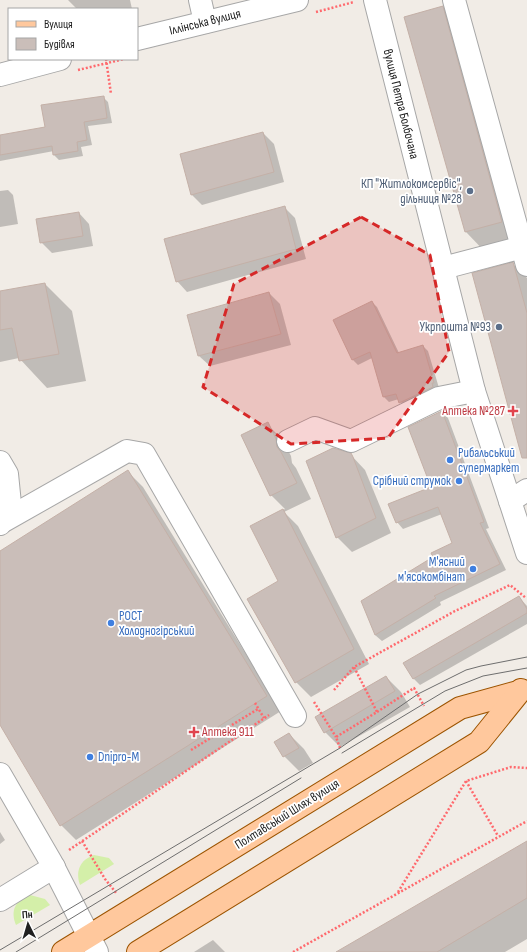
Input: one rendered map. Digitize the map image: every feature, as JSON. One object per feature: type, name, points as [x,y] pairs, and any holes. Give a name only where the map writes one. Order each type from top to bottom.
[{"type":"main road","name":"Полтавський Шлях вулиця","points":[[63,952],[93,944],[460,708],[523,689]]},
{"type":"main road","name":"Полтавський Шлях вулиця","points":[[138,952],[479,742],[523,689]]},
{"type":"street","points":[[200,0],[205,22]]},
{"type":"street","name":"Іллінська вулиця","points":[[138,39],[297,0]]},
{"type":"street","name":"вулиця Петра Болбочана","points":[[374,0],[474,391],[518,496],[527,553]]},
{"type":"street","points":[[443,268],[525,253],[454,0]]},
{"type":"street","points":[[3,71],[55,60]]},
{"type":"street","points":[[288,441],[314,428],[351,441],[439,398],[474,391]]},
{"type":"street","points":[[0,523],[127,451],[144,454],[295,716]]},
{"type":"street","points":[[0,462],[7,474],[10,504],[0,523]]},
{"type":"street","points":[[0,774],[60,860],[93,944]]},
{"type":"street","points":[[0,900],[60,860]]},
{"type":"path","points":[[106,60],[111,94]]},
{"type":"path","points":[[334,690],[354,667],[455,611],[510,585],[526,598]]},
{"type":"path","points":[[354,667],[377,712]]},
{"type":"path","points":[[340,748],[336,737],[414,688],[425,708]]},
{"type":"path","points":[[60,860],[82,841],[264,718],[255,703]]},
{"type":"path","points":[[192,750],[258,709]]},
{"type":"path","points":[[398,893],[466,781],[510,767],[527,768]]},
{"type":"path","points":[[466,781],[498,836]]},
{"type":"path","points":[[293,952],[527,821]]},
{"type":"path","points":[[82,841],[118,897],[123,894]]},
{"type":"highlighted area","points":[[361,217],[430,255],[449,352],[388,438],[291,444],[203,387],[234,284]]},
{"type":"green space","points":[[94,855],[109,858],[114,864],[80,885],[78,875],[80,867],[85,860]]},
{"type":"green space","points":[[30,895],[45,899],[50,905],[16,925],[14,920],[15,907],[17,903]]},
{"type":"building","points":[[443,6],[502,222],[465,232],[404,17]]},
{"type":"building","points":[[104,96],[107,118],[84,122],[87,140],[77,142],[78,151],[53,155],[52,146],[0,155],[0,135],[45,127],[41,105]]},
{"type":"building","points":[[263,132],[274,172],[191,195],[180,154]]},
{"type":"building","points":[[285,206],[296,249],[176,282],[164,239]]},
{"type":"building","points":[[79,212],[83,236],[40,243],[36,219]]},
{"type":"building","points":[[513,262],[527,313],[527,458],[522,458],[472,273]]},
{"type":"building","points":[[45,283],[59,354],[19,361],[12,328],[0,330],[0,291]]},
{"type":"building","points":[[269,292],[281,334],[198,356],[187,315]]},
{"type":"building","points":[[372,301],[397,353],[423,345],[434,383],[432,383],[433,387],[399,403],[396,394],[383,397],[370,352],[352,360],[333,320]]},
{"type":"building","points":[[442,411],[484,522],[480,523],[500,564],[434,596],[436,598],[375,635],[361,601],[433,557],[431,553],[452,543],[438,507],[396,523],[388,504],[431,487],[408,427]]},
{"type":"building","points":[[268,422],[276,439],[277,447],[297,483],[270,496],[241,435]]},
{"type":"building","points":[[333,448],[351,453],[376,518],[336,538],[306,461]]},
{"type":"building","name":"РОСТ Холодногірський","points":[[128,470],[267,696],[60,826],[0,725],[0,551]]},
{"type":"building","points":[[283,509],[354,649],[295,683],[247,599],[278,581],[250,526]]},
{"type":"building","points":[[519,596],[527,609],[527,613],[413,679],[403,663]]},
{"type":"building","points":[[386,676],[395,691],[324,733],[315,717]]},
{"type":"building","points":[[289,733],[299,748],[283,757],[274,742]]},
{"type":"building","points":[[527,841],[527,898],[437,952],[336,952]]},
{"type":"tram line","points":[[0,950],[340,748],[418,694],[466,670],[527,657]]},
{"type":"tram line","points":[[342,753],[445,691],[483,676],[527,668]]},
{"type":"tram line","points":[[16,952],[301,778]]},
{"type":"place","name":"КП \"Житлокомсервіс\", дільниця №28","points":[[470,191]]},
{"type":"place","name":"Укрпошта №93","points":[[499,327]]},
{"type":"place","name":"Аптека №287","points":[[513,411]]},
{"type":"place","name":"Рибальський супермаркет","points":[[450,460]]},
{"type":"place","name":"Срібний струмок","points":[[459,481]]},
{"type":"place","name":"М'ясний м'ясокомбінат","points":[[473,569]]},
{"type":"place","name":"РОСТ Холодногірський","points":[[111,623]]},
{"type":"place","name":"Аптека 911","points":[[194,732]]},
{"type":"place","name":"Dnipro-M","points":[[90,757]]}]
